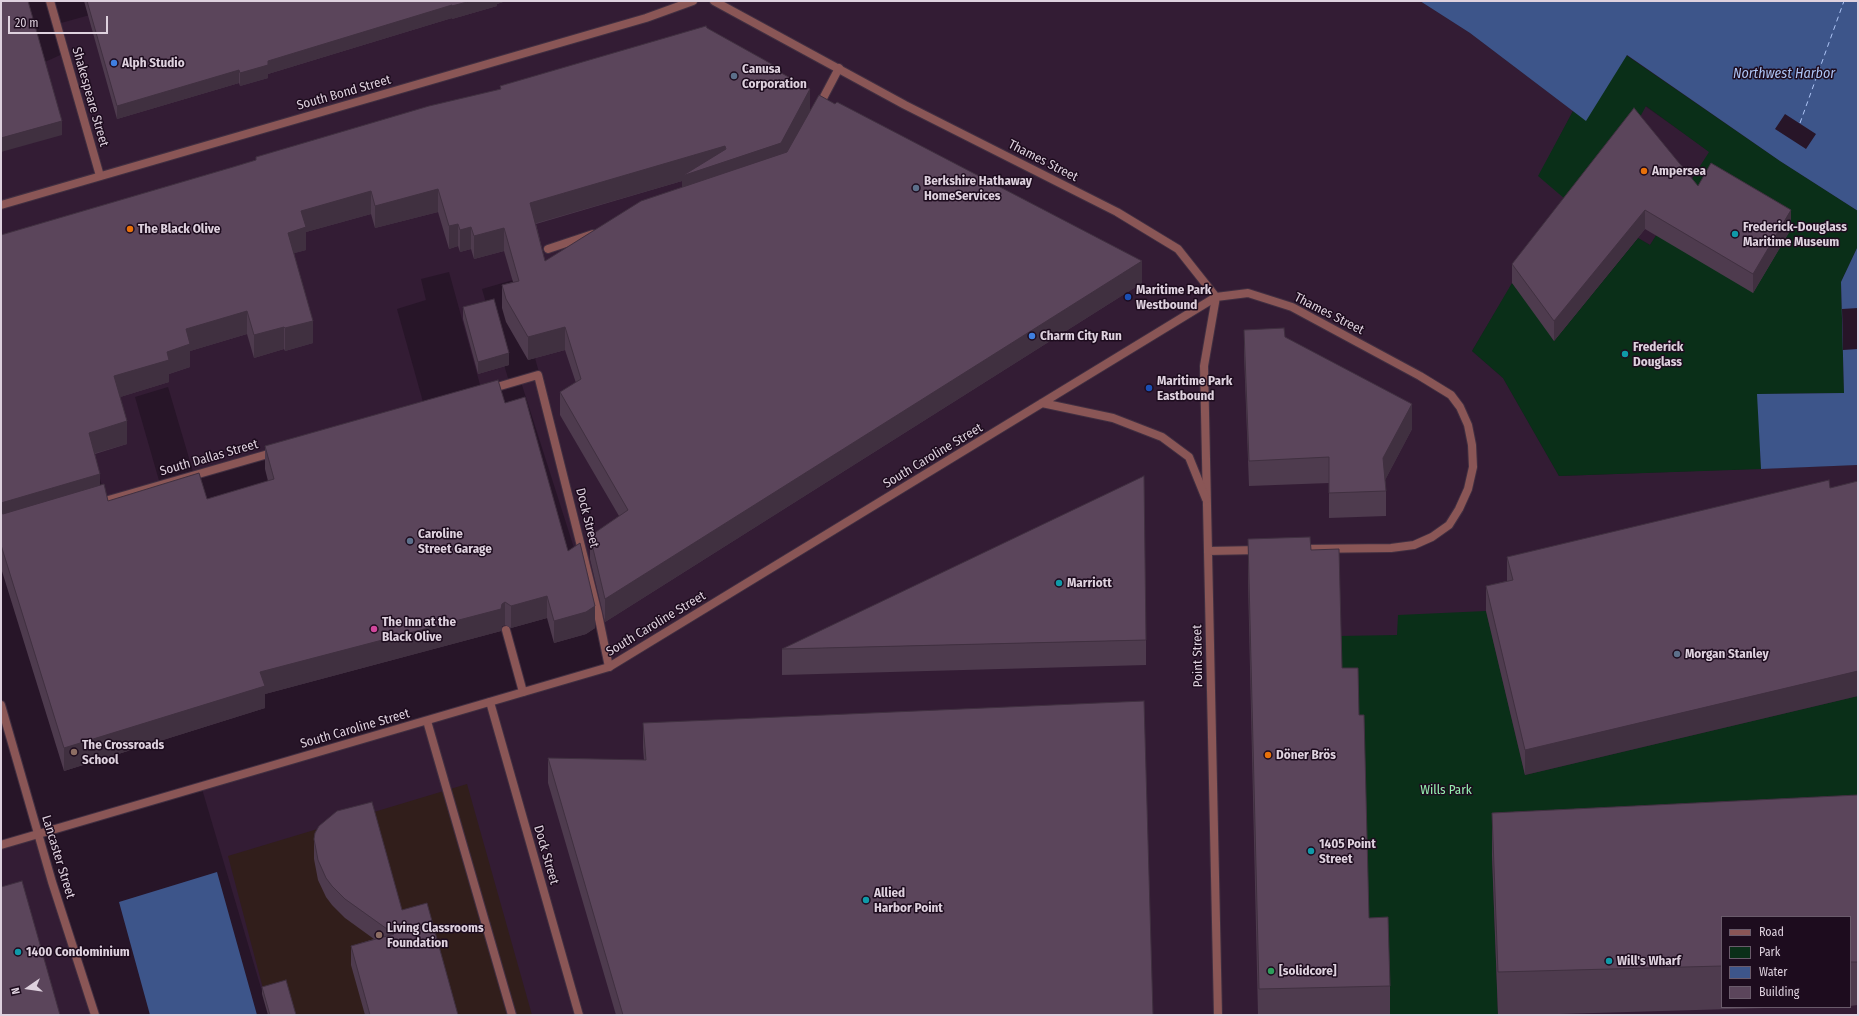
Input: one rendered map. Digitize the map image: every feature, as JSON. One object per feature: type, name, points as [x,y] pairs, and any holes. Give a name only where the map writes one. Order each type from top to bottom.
[{"type":"street","name":"Shakespeare Street","points":[[50,1],[100,176]]},
{"type":"street","name":"South Bond Street","points":[[1,205],[646,18],[693,1]]},
{"type":"street","name":"Thames Street","points":[[714,1],[905,105],[1130,220],[1178,249],[1216,297],[1248,293],[1292,307],[1420,376],[1451,395],[1460,407],[1468,425],[1472,445],[1473,467],[1468,489],[1459,509],[1449,525],[1432,537],[1414,546],[1392,548],[1289,549]]},
{"type":"street","points":[[817,111],[839,68]]},
{"type":"street","points":[[548,249],[600,232]]},
{"type":"street","name":"South Caroline Street","points":[[1,845],[609,667],[1216,297]]},
{"type":"street","name":"Point Street","points":[[1216,297],[1204,366],[1218,1015]]},
{"type":"street","name":"Dock Street","points":[[479,393],[538,375],[598,614],[609,667]]},
{"type":"street","points":[[1042,403],[1113,418],[1162,437],[1189,457],[1206,498]]},
{"type":"street","name":"South Dallas Street","points":[[92,504],[282,450]]},
{"type":"street","points":[[1208,551],[1267,550]]},
{"type":"street","points":[[506,630],[523,692]]},
{"type":"street","name":"Dock Street","points":[[490,702],[579,1015]]},
{"type":"street","name":"Lancaster Street","points":[[1,705],[39,835],[95,1015]]},
{"type":"street","points":[[427,721],[512,1015]]},
{"type":"shaded area","points":[[140,1],[1420,1],[1470,33],[1573,111],[1539,176],[1634,128],[1645,106],[1710,152],[1650,245],[1638,238],[1554,341],[1512,284],[1472,351],[1503,378],[1559,476],[1858,465],[1858,1015],[269,1015],[202,789],[612,667],[521,382],[540,376],[513,280],[482,289],[510,385],[482,392],[449,272],[421,279],[426,300],[397,309],[425,409],[194,475],[168,387],[135,397],[160,484],[106,500],[76,395],[1,329],[1,82],[69,51],[61,23]]},
{"type":"shaded area","name":"Living Classrooms Foundation","points":[[467,784],[532,1015],[270,1015],[228,856]]},
{"type":"shaded area","points":[[39,835],[90,1015],[1,1015],[1,845]]},
{"type":"green space","points":[[1626,55],[1780,161],[1858,211],[1858,246],[1841,282],[1844,393],[1758,394],[1761,469],[1559,476],[1503,378],[1472,351],[1512,283],[1552,334],[1551,337],[1554,341],[1638,238],[1650,245],[1709,152],[1646,106],[1634,128],[1572,205],[1538,176],[1573,111],[1586,120]]},
{"type":"green space","name":"Wills Park","points":[[1486,611],[1525,775],[1858,696],[1858,839],[1492,856],[1498,1015],[1390,1015],[1361,961],[1342,712],[1340,636],[1397,635],[1398,615]]},
{"type":"water","name":"Northwest Harbor","points":[[1420,1],[1858,1],[1858,211],[1780,161],[1627,55],[1586,121],[1470,33]]},
{"type":"water","points":[[1858,246],[1858,465],[1761,469],[1757,394],[1844,393],[1841,282]]},
{"type":"water","points":[[217,872],[257,1015],[150,1015],[119,902]]},
{"type":"pier","points":[[1785,114],[1816,134],[1806,149],[1775,129]]},
{"type":"pier","points":[[1858,308],[1858,349],[1843,350],[1842,309]]},
{"type":"building","points":[[1,1],[28,1],[62,121],[1,138]]},
{"type":"building","points":[[87,1],[471,1],[452,5],[268,61],[268,65],[240,73],[239,70],[117,106]]},
{"type":"building","points":[[706,26],[707,28],[777,67],[776,70],[810,89],[781,143],[682,176],[726,149],[725,146],[530,203],[545,261],[641,201],[787,152],[819,95],[835,104],[837,102],[1142,261],[605,599],[590,536],[628,510],[560,392],[581,379],[565,327],[528,337],[506,299],[502,285],[519,281],[504,228],[474,236],[471,227],[460,230],[458,224],[449,226],[438,189],[375,206],[371,191],[301,211],[306,227],[288,233],[313,321],[254,335],[247,311],[186,329],[190,344],[167,352],[169,360],[114,376],[127,421],[89,433],[100,474],[1,503],[1,235],[256,160],[256,157],[429,106],[501,89],[500,86]]},
{"type":"building","points":[[1634,108],[1698,186],[1711,163],[1791,210],[1753,274],[1645,210],[1554,321],[1512,264]]},
{"type":"building","points":[[494,299],[509,353],[478,362],[463,307]]},
{"type":"building","points":[[1284,328],[1285,337],[1412,404],[1383,458],[1386,491],[1329,493],[1329,457],[1249,461],[1244,330]]},
{"type":"building","points":[[498,380],[505,403],[525,397],[568,551],[580,543],[595,606],[586,612],[554,621],[547,596],[511,606],[505,602],[502,604],[501,609],[260,672],[265,686],[64,748],[1,545],[1,513],[3,514],[104,484],[108,501],[199,473],[207,499],[274,479],[265,446]]},
{"type":"building","name":"Marriott","points":[[1144,476],[1146,640],[782,649]]},
{"type":"building","name":"Morgan Stanley","points":[[1829,480],[1830,488],[1858,481],[1858,671],[1525,750],[1486,586],[1513,580],[1507,557]]},
{"type":"building","name":"1405 Point Street","points":[[1310,537],[1311,550],[1339,549],[1342,668],[1358,668],[1359,715],[1364,715],[1369,918],[1388,917],[1390,986],[1259,989],[1248,539]]},
{"type":"building","name":"Allied Harbor Point","points":[[1144,701],[1153,1015],[623,1015],[548,758],[646,760],[643,723]]},
{"type":"building","name":"Will's Wharf","points":[[1858,795],[1858,962],[1851,962],[1851,916],[1721,916],[1721,966],[1498,972],[1492,813]]},
{"type":"building","points":[[372,802],[402,910],[427,903],[458,1015],[370,1015],[351,946],[394,934],[345,899],[332,886],[326,878],[318,860],[314,839],[315,833],[319,826],[337,811]]},
{"type":"building","name":"1400 Condominium","points":[[22,881],[60,1015],[1,1015],[1,887]]},
{"type":"building","points":[[286,980],[296,1015],[270,1015],[262,987]]},
{"type":"ferry route","points":[[1800,123],[1844,1]]},
{"type":"place","name":"Alph Studio","points":[[114,63]]},
{"type":"place","name":"Canusa Corporation","points":[[734,76]]},
{"type":"place","name":"Ampersea","points":[[1644,171]]},
{"type":"place","name":"Berkshire Hathaway HomeServices","points":[[916,188]]},
{"type":"place","name":"The Black Olive","points":[[130,229]]},
{"type":"place","name":"Frederick-Douglass Maritime Museum","points":[[1735,234]]},
{"type":"place","name":"Maritime Park Westbound","points":[[1128,297]]},
{"type":"place","name":"Charm City Run","points":[[1032,336]]},
{"type":"place","name":"Frederick Douglass","points":[[1625,354]]},
{"type":"place","name":"Maritime Park Eastbound","points":[[1149,388]]},
{"type":"place","name":"Caroline Street Garage","points":[[410,541]]},
{"type":"place","name":"Marriott","points":[[1059,583]]},
{"type":"place","name":"The Inn at the Black Olive","points":[[374,629]]},
{"type":"place","name":"Morgan Stanley","points":[[1677,654]]},
{"type":"place","name":"The Crossroads School","points":[[74,752]]},
{"type":"place","name":"Döner Brös","points":[[1268,755]]},
{"type":"place","name":"1405 Point Street","points":[[1311,851]]},
{"type":"place","name":"Allied Harbor Point","points":[[866,900]]},
{"type":"place","name":"Living Classrooms Foundation","points":[[379,935]]},
{"type":"place","name":"1400 Condominium","points":[[18,952]]},
{"type":"place","name":"Will's Wharf","points":[[1609,961]]},
{"type":"place","name":"[solidcore]","points":[[1271,971]]}]
